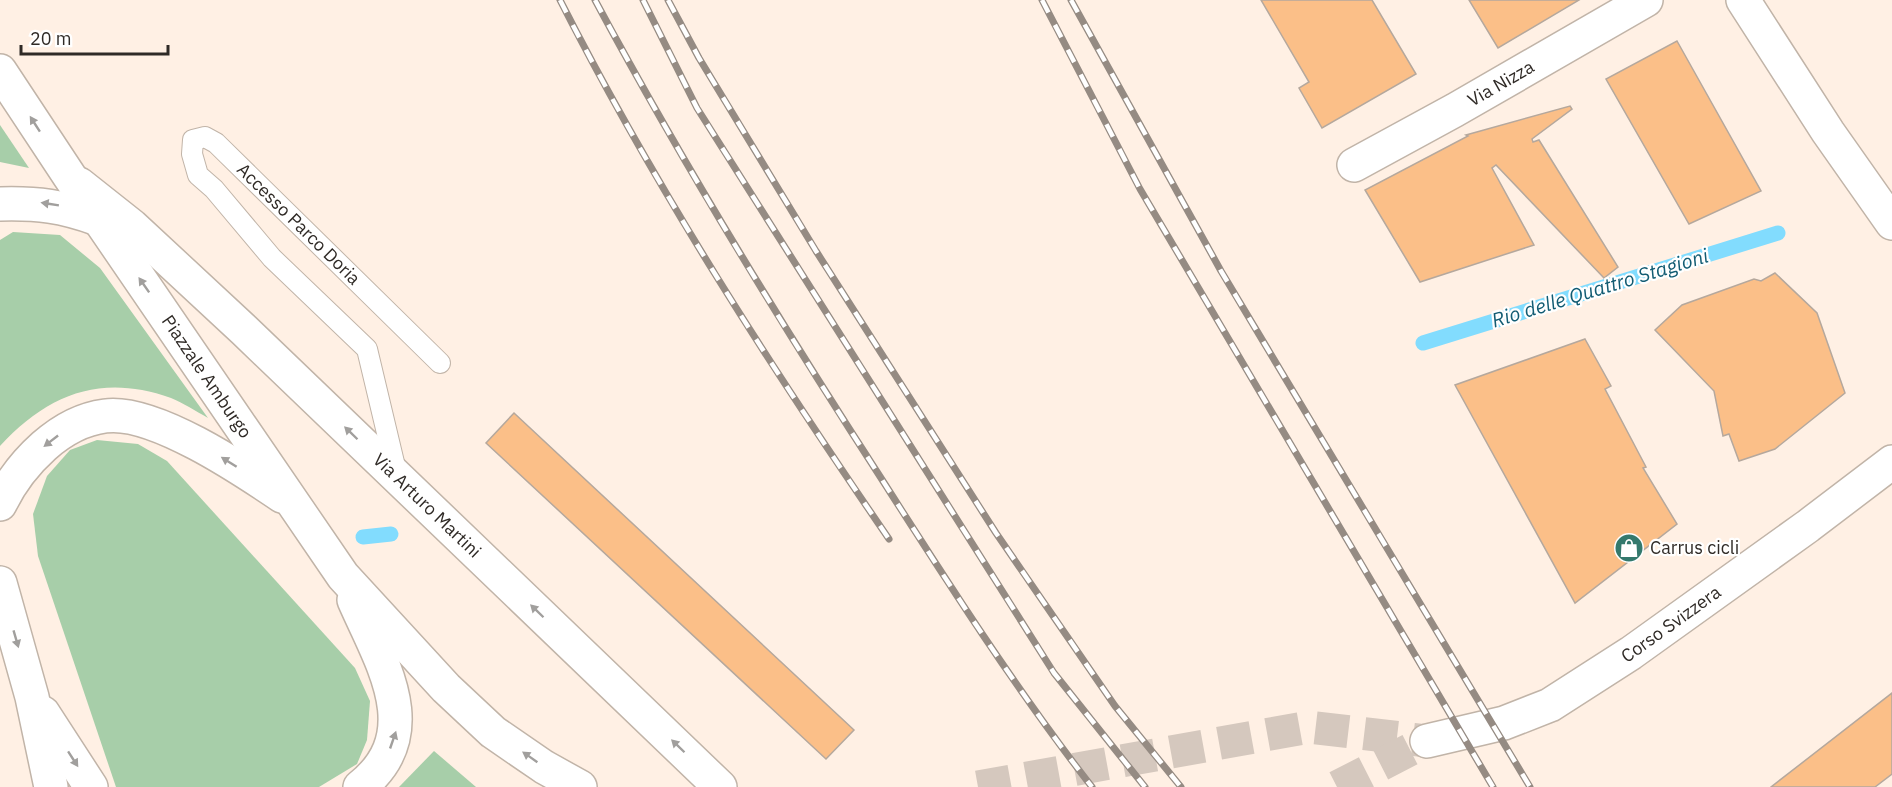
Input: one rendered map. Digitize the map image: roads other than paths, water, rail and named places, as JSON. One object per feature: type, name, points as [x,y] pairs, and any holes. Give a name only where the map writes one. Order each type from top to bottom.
[{"type":"main road","name":"Via Nizza","points":[[1354,165],[1455,111],[1646,0]]},
{"type":"main road","points":[[1743,0],[1828,132],[1892,223]]},
{"type":"main road","name":"Piazzale Amburgo","points":[[0,71],[98,219],[343,576],[446,688],[493,732],[544,767],[580,787]]},
{"type":"main road","name":"Piazzale Amburgo","points":[[70,177],[132,226]]},
{"type":"main road","points":[[0,204],[40,203],[66,207],[98,219]]},
{"type":"main road","name":"Via Arturo Martini","points":[[132,226],[244,330],[720,787]]},
{"type":"main road","points":[[0,504],[23,465],[54,438],[79,423],[106,415],[136,419],[166,430],[217,454],[296,505]]},
{"type":"main road","name":"Corso Svizzera","points":[[1427,741],[1504,723],[1550,705],[1631,653],[1808,526],[1892,462]]},
{"type":"main road","name":"Piazzale Amburgo","points":[[343,576],[385,671],[394,698],[397,729],[387,756],[370,779],[360,787]]},
{"type":"main road","points":[[0,583],[32,697],[51,787]]},
{"type":"main road","points":[[32,697],[91,787]]},
{"type":"lane","name":"Accesso Parco Doria","points":[[398,478],[367,349],[272,258],[214,189],[198,175],[192,154],[193,140],[205,137],[216,143],[440,363]]},
{"type":"waterway","name":"Rio delle Quattro Stagioni","points":[[1423,343],[1778,233]]},
{"type":"waterway","name":"Rio delle Quattro Stagioni","points":[[363,537],[391,534]]},
{"type":"tunnel","points":[[978,787],[1309,727],[1427,741]]},
{"type":"tunnel","points":[[1337,787],[1427,741]]},
{"type":"railway","points":[[560,0],[635,139],[715,275],[800,408],[889,539]]},
{"type":"railway","points":[[595,0],[733,242],[806,361],[983,635],[1036,712],[1092,787]]},
{"type":"railway","points":[[643,0],[697,108],[1054,673],[1145,787]]},
{"type":"railway","points":[[668,0],[699,58],[816,251],[996,533],[1115,706],[1181,787]]},
{"type":"railway","points":[[1042,0],[1140,189],[1493,787]]},
{"type":"railway","points":[[1071,0],[1221,271],[1530,787]]},
{"type":"place","name":"Carrus cicli","points":[[1629,548]]}]
